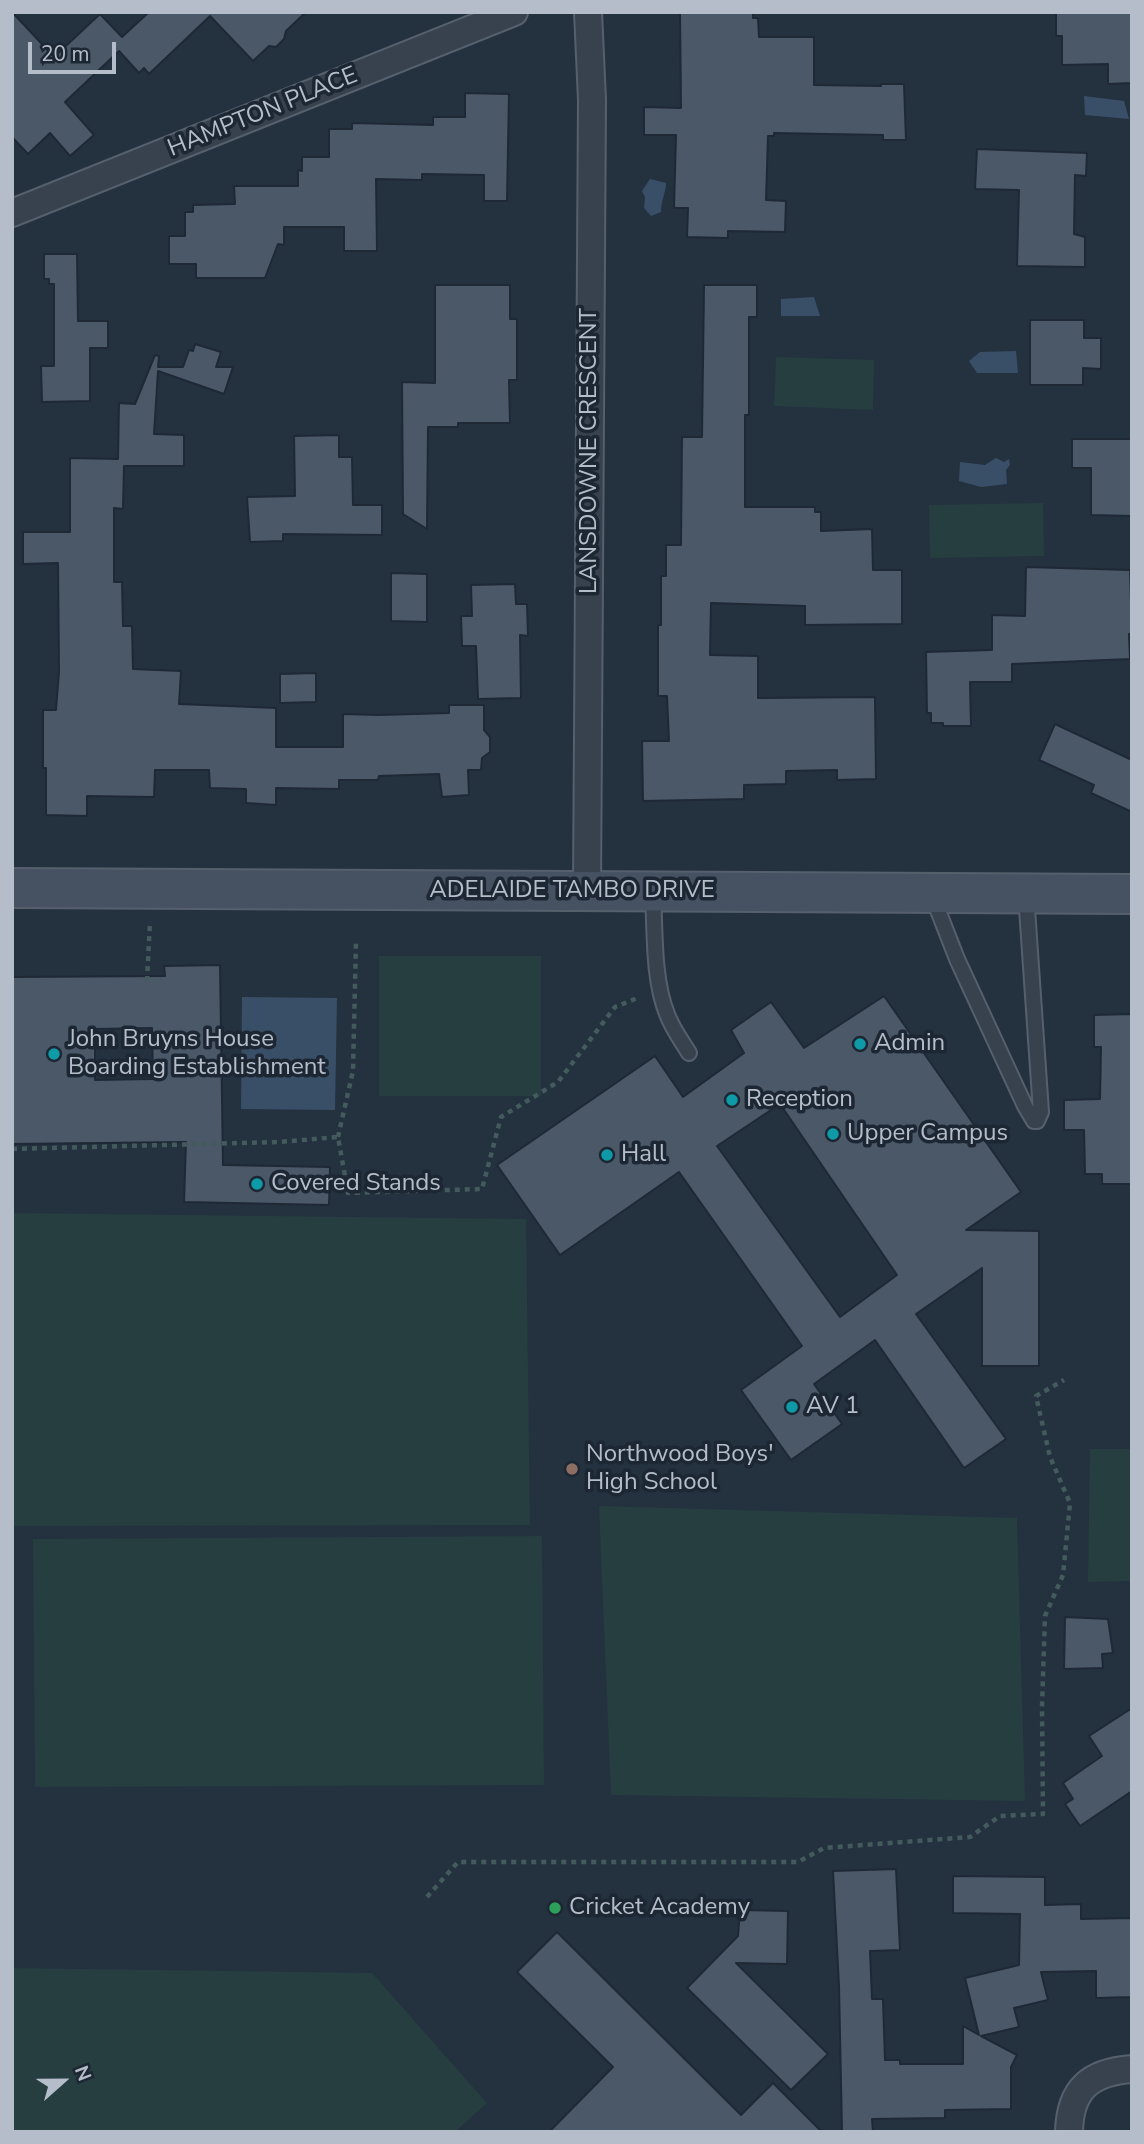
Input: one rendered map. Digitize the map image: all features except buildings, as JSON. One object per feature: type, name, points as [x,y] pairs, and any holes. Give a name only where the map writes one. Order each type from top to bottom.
[{"type":"street","name":"HAMPTON PLACE","points":[[12,214],[514,12]]},
{"type":"street","name":"LANSDOWNE CRESCENT","points":[[587,891],[592,114],[592,55],[588,12]]},
{"type":"street","name":"ADELAIDE TAMBO DRIVE","points":[[12,888],[1132,894]]},
{"type":"street","points":[[1069,2132],[1074,2098],[1089,2082],[1113,2071],[1132,2069]]},
{"type":"lane","points":[[653,891],[655,946],[666,1013],[689,1053]]},
{"type":"lane","points":[[931,893],[957,959],[1024,1106],[1034,1121],[1037,1121],[1041,1112],[1026,893]]},
{"type":"path","points":[[146,981],[152,889]]},
{"type":"path","points":[[356,942],[353,1070],[338,1137],[348,1193],[482,1189],[501,1117],[558,1082],[615,1007],[661,990]]},
{"type":"path","points":[[12,1149],[279,1142],[338,1137]]},
{"type":"path","points":[[427,1898],[458,1862],[798,1862],[824,1848],[970,1837],[1000,1816],[1043,1814],[1045,1616],[1063,1575],[1070,1503],[1050,1457],[1036,1396],[1064,1380]]},
{"type":"green space","points":[[776,357],[874,360],[873,410],[774,406]]},
{"type":"green space","points":[[1043,503],[1044,556],[930,558],[929,505]]},
{"type":"green space","points":[[379,956],[541,956],[541,1096],[379,1096]]},
{"type":"green space","points":[[12,1213],[526,1219],[530,1525],[12,1526]]},
{"type":"green space","points":[[1090,1449],[1132,1449],[1132,1581],[1088,1582]]},
{"type":"green space","points":[[599,1506],[1017,1518],[1025,1801],[611,1795]]},
{"type":"green space","points":[[542,1536],[544,1785],[35,1787],[33,1539]]},
{"type":"green space","points":[[12,1968],[372,1973],[487,2103],[455,2132],[12,2132]]},
{"type":"water","points":[[1084,96],[1124,101],[1129,119],[1085,115]]},
{"type":"water","points":[[650,179],[666,183],[661,212],[651,216],[644,208],[645,197],[642,191]]},
{"type":"water","points":[[814,297],[820,316],[781,316],[781,299]]},
{"type":"water","points":[[1016,351],[1018,373],[977,373],[969,361],[980,352]]},
{"type":"water","points":[[996,458],[1004,462],[1009,459],[1010,465],[1006,470],[1007,484],[981,487],[959,481],[960,462],[985,465]]},
{"type":"water","points":[[242,997],[337,998],[335,1110],[241,1109]]},
{"type":"place","name":"Admin","points":[[860,1044]]},
{"type":"place","name":"John Bruyns House Boarding Establishment","points":[[54,1054]]},
{"type":"place","name":"Reception","points":[[732,1100]]},
{"type":"place","name":"Upper Campus","points":[[833,1134]]},
{"type":"place","name":"Hall","points":[[607,1155]]},
{"type":"place","name":"Covered Stands","points":[[257,1184]]},
{"type":"place","name":"AV 1","points":[[792,1407]]},
{"type":"place","name":"Northwood Boys' High School","points":[[572,1469]]},
{"type":"place","name":"Cricket Academy","points":[[555,1908]]}]
